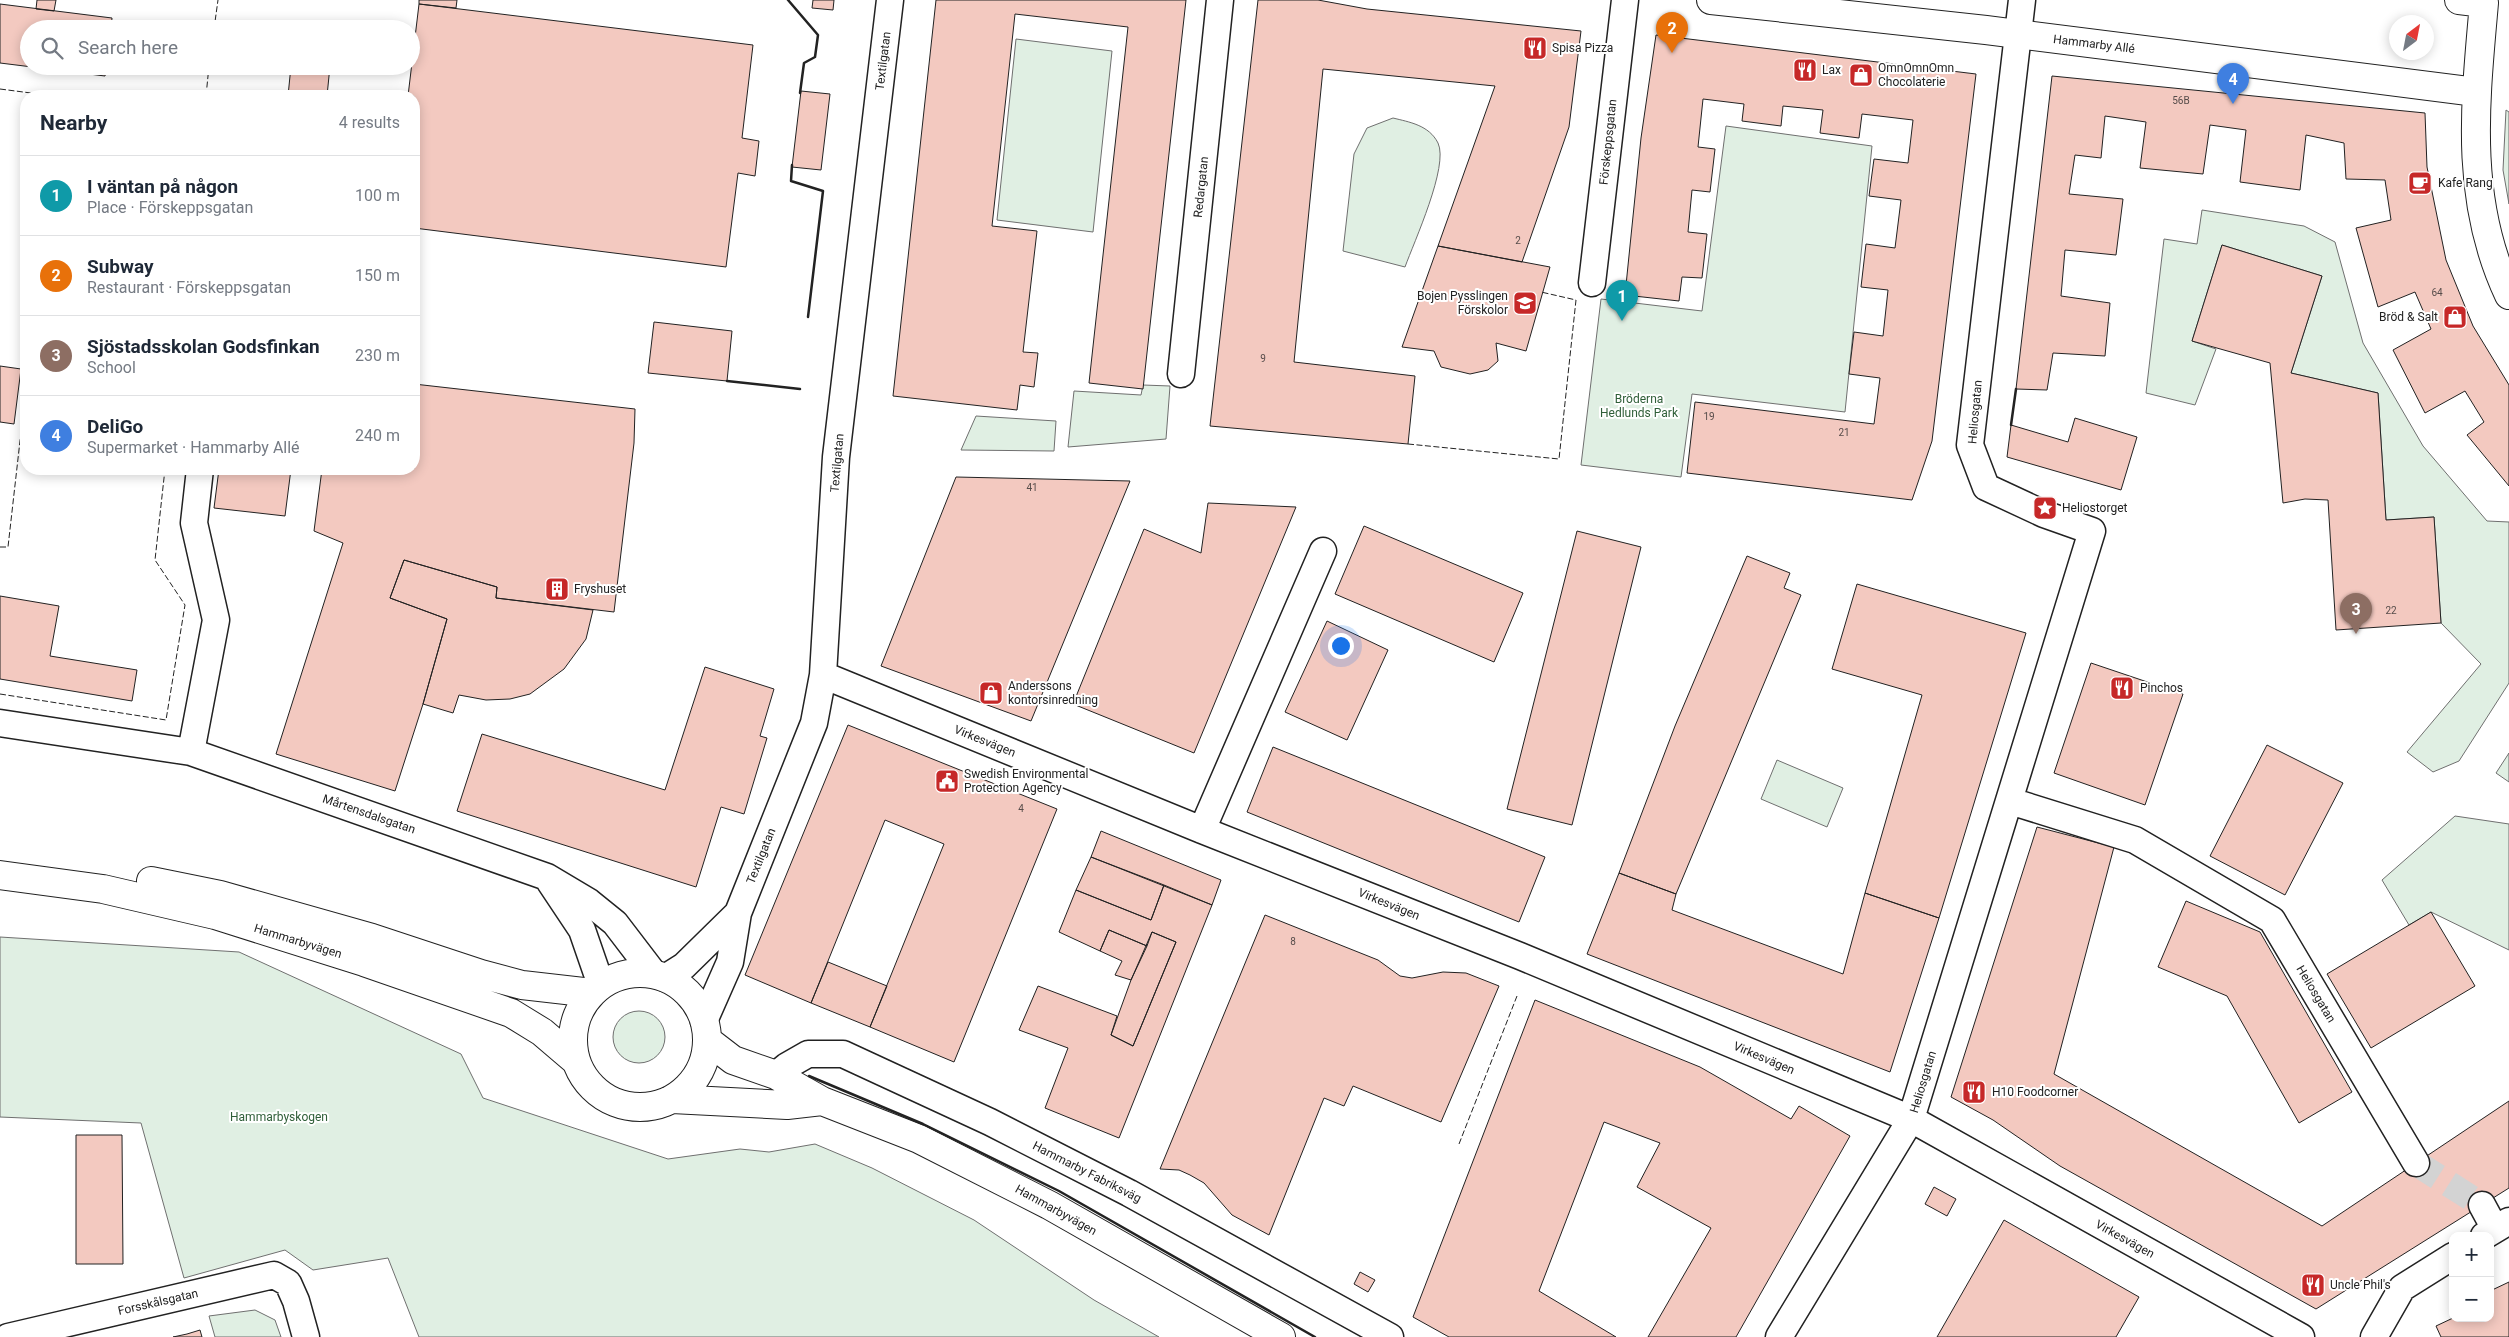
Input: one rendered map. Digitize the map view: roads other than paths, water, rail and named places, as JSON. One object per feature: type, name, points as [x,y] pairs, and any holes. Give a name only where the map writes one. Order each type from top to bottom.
[{"type":"main road","name":"Hammarby Allé","points":[[1711,0],[2018,34],[2476,92]]},
{"type":"main road","points":[[2476,1],[2476,170],[2482,210],[2492,248],[2509,295]]},
{"type":"main road","name":"Hammarbyvägen","points":[[0,861],[112,873],[220,895],[372,938],[522,985],[597,989]]},
{"type":"main road","name":"Hammarbyvägen","points":[[0,875],[103,889],[206,913],[364,962],[477,999],[511,1013],[542,1032],[576,1061]]},
{"type":"main road","points":[[597,989],[617,977],[635,973],[659,976]]},
{"type":"main road","name":"Hammarbyvägen","points":[[597,989],[582,1007],[575,1025],[573,1043],[576,1061],[585,1078],[598,1092],[615,1102],[634,1107],[654,1106],[672,1099],[687,1088],[698,1074],[705,1058],[706,1031],[696,1003],[682,988],[659,976]]},
{"type":"main road","name":"Hammarbyvägen","points":[[706,1031],[733,1060],[776,1075],[822,1101],[919,1139],[1041,1201],[1281,1337]]},
{"type":"main road","name":"Hammarbyvägen","points":[[672,1099],[787,1105],[822,1101]]},
{"type":"street","name":"Textilgatan","points":[[706,1031],[730,962],[738,913],[814,723],[823,675],[836,457],[890,0]]},
{"type":"street","name":"Redargatan","points":[[1181,374],[1220,0]]},
{"type":"street","name":"Förskeppsgatan","points":[[1592,284],[1625,0]]},
{"type":"street","name":"Heliosgatan","points":[[1779,1337],[1911,1119],[2092,531],[2044,514],[1986,487],[1970,445],[2022,0]]},
{"type":"street","points":[[191,752],[216,620],[194,523],[199,475]]},
{"type":"street","points":[[1202,830],[1323,551]]},
{"type":"street","name":"Virkesvägen","points":[[823,675],[1202,830],[1520,956],[1911,1119],[2301,1337]]},
{"type":"street","name":"Mårtensdalsgatan","points":[[0,723],[191,752],[547,877],[590,902],[615,923],[659,976]]},
{"type":"street","name":"Heliosgatan","points":[[2010,801],[2135,840],[2272,920],[2416,1163]]},
{"type":"street","points":[[547,877],[582,930],[597,989]]},
{"type":"street","name":"Textilgatan","points":[[659,976],[684,966],[738,913]]},
{"type":"street","name":"Hammarby Fabriksväg","points":[[776,1075],[808,1054],[844,1054],[990,1122],[1129,1193],[1390,1337]]},
{"type":"street","points":[[2482,1205],[2496,1229]]},
{"type":"street","points":[[2374,1337],[2402,1288],[2449,1259]]},
{"type":"street","name":"Forsskålsgatan","points":[[8,1337],[274,1275],[288,1284],[296,1301],[306,1337]]},
{"type":"tunnel","points":[[2416,1163],[2482,1205]]},
{"type":"place","name":"Spisa Pizza","points":[[1535,48]]},
{"type":"place","name":"Subway","points":[[1672,53]]},
{"type":"place","name":"Lax","points":[[1805,70]]},
{"type":"place","name":"OmnOmnOmn Chocolaterie","points":[[1861,75]]},
{"type":"place","name":"DeliGo","points":[[2233,104]]},
{"type":"place","name":"Kafe Rang","points":[[2420,183]]},
{"type":"place","name":"Bojen Pysslingen Förskolor","points":[[1525,303]]},
{"type":"place","name":"Bröd & Salt","points":[[2455,317]]},
{"type":"place","name":"I väntan på någon","points":[[1622,321]]},
{"type":"place","name":"Heliostorget","points":[[2045,508]]},
{"type":"place","name":"Fryshuset","points":[[557,589]]},
{"type":"place","name":"Sjöstadsskolan Godsfinkan","points":[[2356,634]]},
{"type":"place","name":"Pinchos","points":[[2122,688]]},
{"type":"place","name":"Anderssons kontorsinredning","points":[[991,693]]},
{"type":"place","name":"Swedish Environmental Protection Agency","points":[[947,781]]},
{"type":"place","name":"H10 Foodcorner","points":[[1974,1092]]},
{"type":"place","name":"Uncle Phil's","points":[[2313,1285]]},
{"type":"park label","name":"Bröderna Hedlunds Park","points":[[1639,406]]},
{"type":"park label","name":"Hammarbyskogen","points":[[279,1117]]}]
